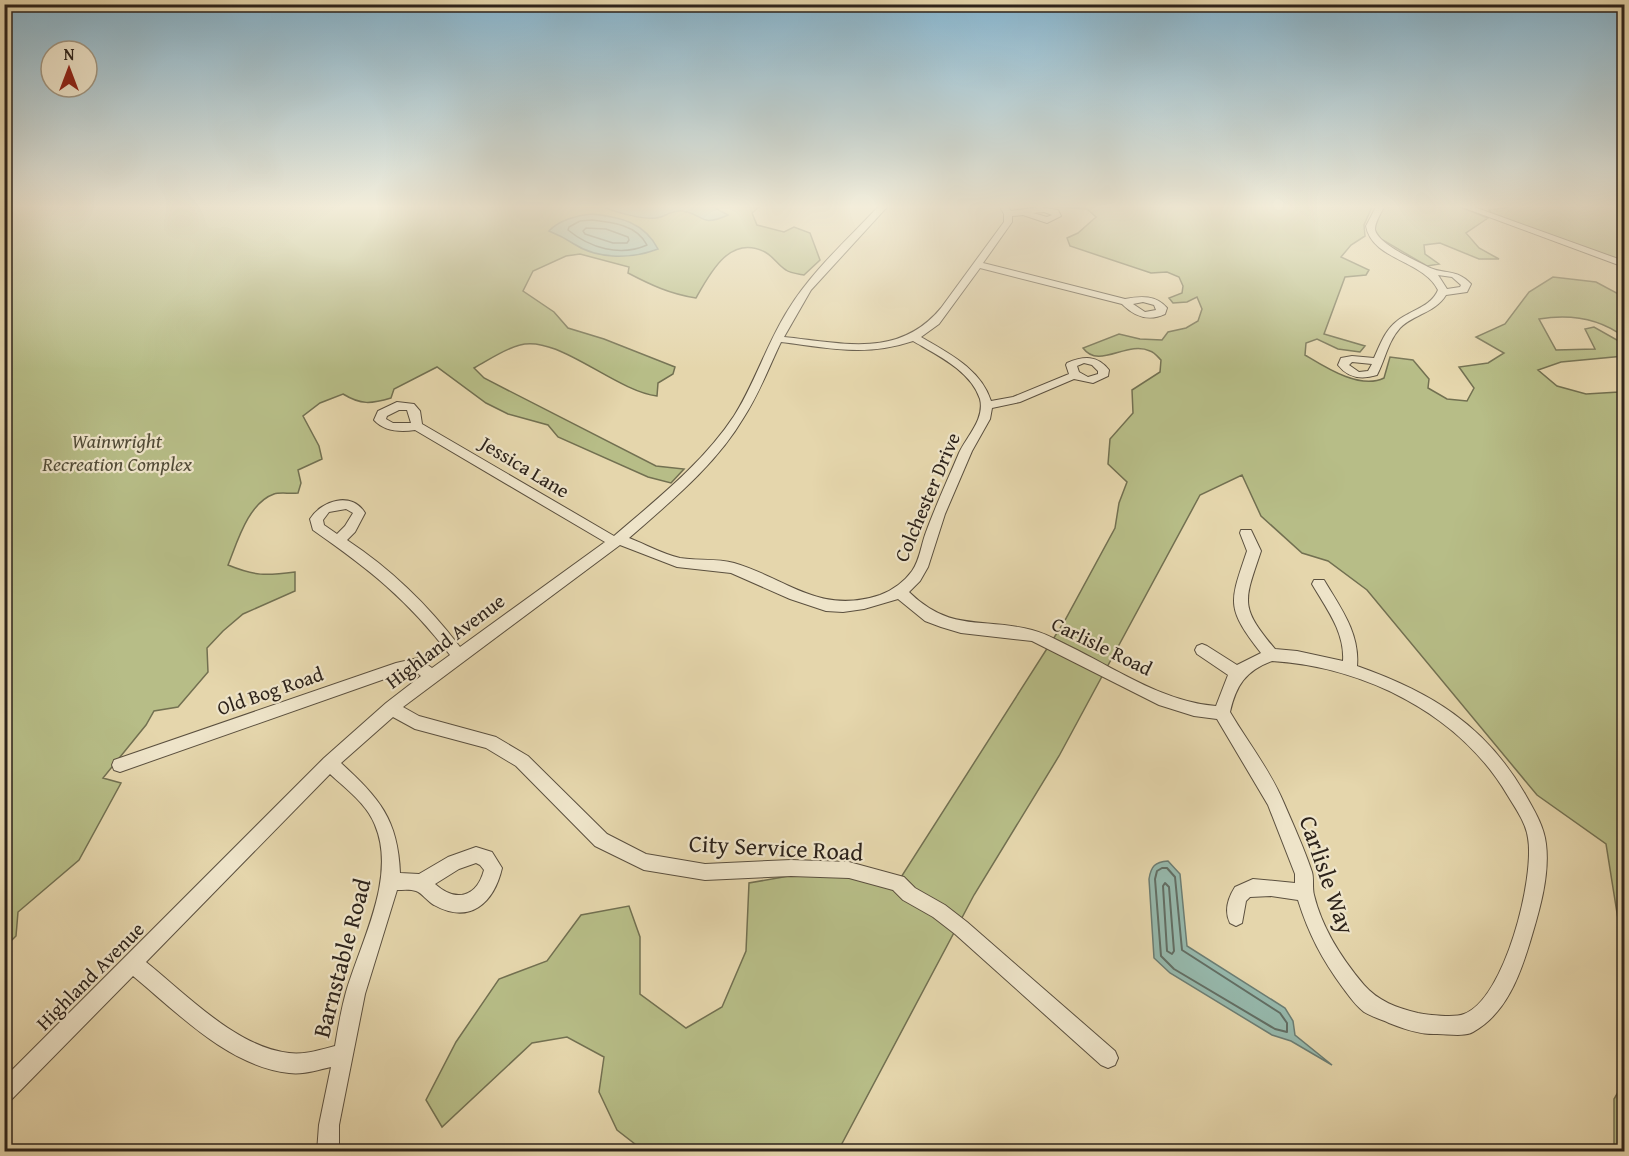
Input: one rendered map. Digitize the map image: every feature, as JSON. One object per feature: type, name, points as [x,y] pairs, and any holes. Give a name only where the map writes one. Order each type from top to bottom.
[{"type":"street","name":"Highland Avenue","points":[[4,1093],[330,763],[391,708],[458,655],[617,541],[679,487],[722,440],[750,400],[791,313],[807,288],[832,261]]},
{"type":"street","points":[[778,339],[875,348],[893,345],[914,337],[935,322],[981,261]]},
{"type":"street","points":[[1378,361],[1393,331],[1437,301],[1442,292],[1439,281],[1410,261]]},
{"type":"street","points":[[978,265],[1125,302]]},
{"type":"street","points":[[1426,270],[1455,275],[1466,284],[1464,290],[1442,292]]},
{"type":"street","points":[[914,337],[970,376],[977,383],[986,405],[1016,400],[1075,375]]},
{"type":"street","name":"Colchester Drive","points":[[656,554],[670,560],[730,567],[796,598],[826,606],[843,608],[883,600],[900,592],[915,578],[922,566],[932,534],[970,442],[987,415],[986,405]]},
{"type":"street","name":"Jessica Lane","points":[[417,426],[617,541],[656,554]]},
{"type":"street","points":[[1246,533],[1254,551],[1240,589],[1239,605],[1251,629],[1271,655]]},
{"type":"street","points":[[338,541],[380,569],[400,587],[433,621],[458,655]]},
{"type":"street","points":[[1319,584],[1347,633],[1352,651],[1349,669]]},
{"type":"street","name":"Carlisle Road","points":[[900,592],[918,610],[932,619],[951,626],[1033,636],[1151,694],[1194,710],[1222,713]]},
{"type":"street","points":[[1202,650],[1237,673],[1228,687],[1222,713]]},
{"type":"street","name":"Carlisle Way","points":[[1222,713],[1275,801],[1304,874],[1304,892],[1329,954],[1358,992],[1371,1005],[1403,1019],[1429,1025],[1468,1024],[1495,1000],[1515,963],[1531,903],[1538,848],[1532,822],[1501,768],[1479,743],[1442,714],[1397,689],[1349,669],[1315,658],[1271,655],[1245,666],[1237,673]]},
{"type":"street","name":"Old Bog Road","points":[[120,765],[396,669],[418,664],[431,676]]},
{"type":"street","name":"City Service Road","points":[[391,708],[415,722],[490,742],[514,756],[571,807],[601,840],[645,862],[705,872],[791,868],[849,870],[898,883],[909,894],[939,910],[961,928],[1108,1058]]},
{"type":"street","name":"Barnstable Road","points":[[328,1152],[330,1125],[355,994],[391,881],[389,844],[381,815],[369,799],[330,763]]},
{"type":"street","points":[[391,881],[421,883]]},
{"type":"street","points":[[1236,917],[1237,901],[1241,893],[1249,888],[1263,887],[1304,892]]},
{"type":"street","points":[[132,963],[233,1043],[253,1054],[290,1064],[343,1054]]},
{"type":"green space","name":"Wainwright Recreation Complex","points":[[5,261],[555,261],[533,271],[523,291],[554,312],[568,328],[604,339],[675,367],[673,374],[658,383],[657,396],[623,384],[569,355],[535,344],[514,347],[474,368],[484,378],[656,466],[684,469],[671,483],[648,477],[558,437],[548,425],[508,414],[486,403],[437,367],[394,389],[391,398],[366,402],[343,394],[320,403],[303,416],[319,446],[322,459],[298,470],[301,483],[298,493],[274,494],[257,506],[240,535],[228,565],[260,574],[295,572],[295,591],[243,614],[223,631],[207,648],[208,672],[178,707],[154,711],[146,725],[103,778],[121,783],[79,860],[18,912],[16,936],[5,947]]},
{"type":"green space","points":[[606,261],[721,261],[696,298],[669,291],[645,281],[628,273],[629,267]]},
{"type":"green space","points":[[776,261],[819,261],[804,275],[783,268]]},
{"type":"green space","points":[[1115,261],[1350,261],[1369,270],[1366,275],[1345,277],[1324,334],[1365,346],[1360,352],[1338,349],[1317,339],[1306,343],[1305,355],[1343,376],[1364,381],[1384,378],[1390,357],[1413,360],[1429,379],[1428,388],[1447,399],[1467,401],[1474,388],[1459,367],[1488,363],[1504,353],[1476,337],[1505,324],[1529,292],[1553,277],[1596,282],[1624,295],[1624,337],[1605,325],[1584,319],[1562,317],[1539,319],[1556,350],[1595,349],[1585,329],[1594,327],[1624,344],[1624,356],[1561,362],[1538,370],[1557,386],[1586,394],[1619,392],[1624,384],[1624,957],[1606,844],[1537,795],[1367,590],[1328,561],[1302,553],[1261,516],[1242,475],[1200,495],[1059,756],[974,895],[838,1151],[644,1151],[617,1130],[599,1092],[604,1057],[567,1037],[532,1043],[442,1127],[426,1100],[456,1042],[499,979],[547,961],[581,915],[629,906],[640,937],[640,994],[686,1028],[722,1007],[746,951],[749,883],[789,876],[824,874],[898,882],[1064,622],[1115,528],[1119,503],[1127,482],[1108,464],[1110,439],[1133,413],[1132,390],[1160,372],[1161,360],[1151,352],[1141,349],[1097,356],[1083,348],[1119,334],[1140,339],[1162,340],[1168,332],[1186,328],[1198,321],[1202,309],[1197,297],[1187,302],[1173,303],[1169,298],[1182,293],[1183,286],[1179,277],[1167,272],[1151,273]]},
{"type":"green space","points":[[1418,261],[1435,261],[1439,264],[1427,266]]},
{"type":"green space","points":[[1624,1082],[1624,1151],[1614,1151],[1614,1099]]},
{"type":"water","points":[[1168,861],[1180,874],[1187,946],[1285,1008],[1293,1021],[1295,1035],[1332,1065],[1291,1041],[1272,1035],[1170,973],[1154,958],[1149,879],[1154,866]]}]
